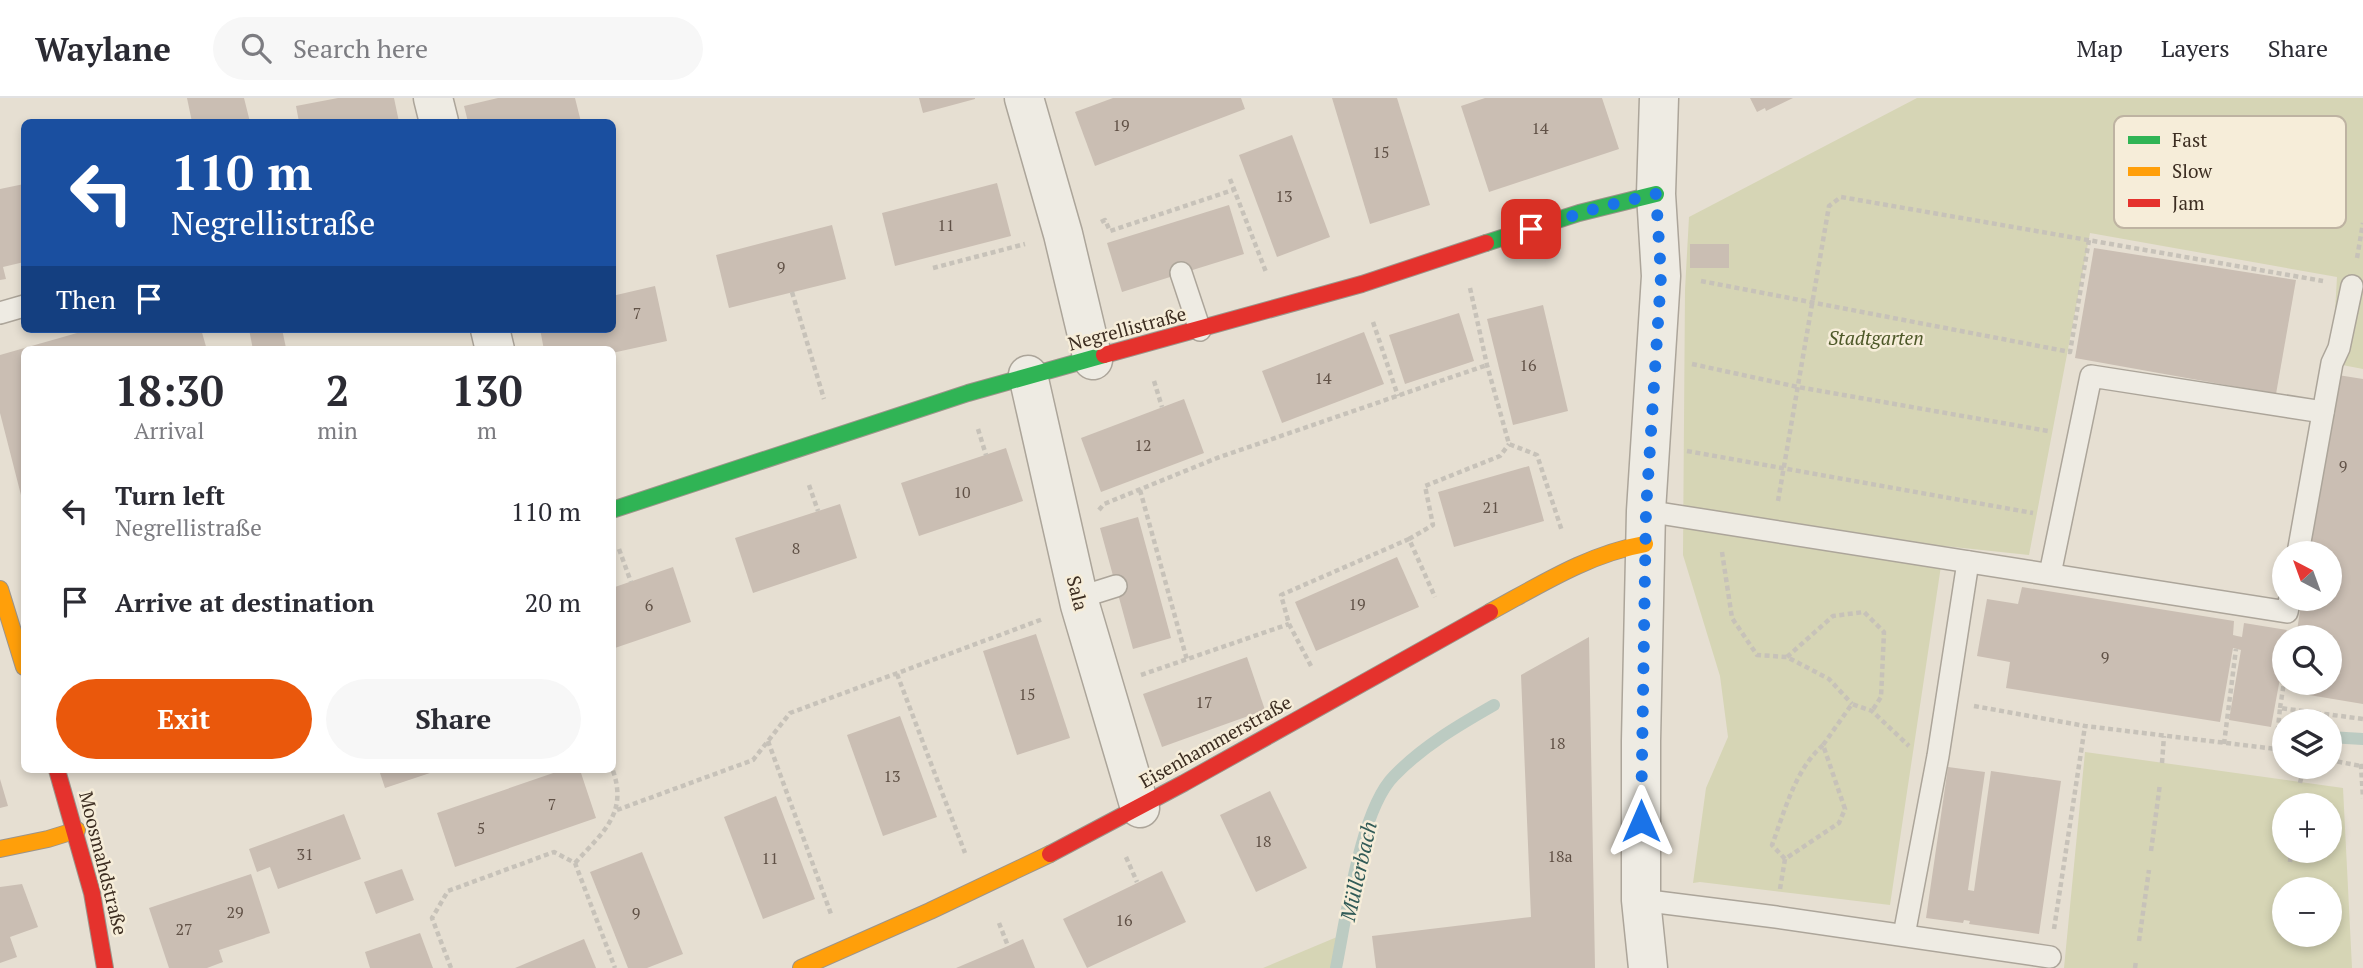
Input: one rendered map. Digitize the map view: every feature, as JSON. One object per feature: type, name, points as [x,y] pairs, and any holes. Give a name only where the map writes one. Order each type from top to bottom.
[{"type":"street","points":[[433,98],[438,119]]},
{"type":"street","points":[[1024,98],[1063,234],[1093,360]]},
{"type":"street","points":[[1648,968],[1641,900],[1641,741],[1645,527],[1661,276],[1656,194],[1658,98]]},
{"type":"street","name":"Negrellistraße","points":[[616,509],[835,435],[1028,375],[1093,360],[1362,284],[1578,213],[1656,194]]},
{"type":"street","name":"Sala","points":[[1028,375],[1079,602],[1140,808]]},
{"type":"street","name":"Eisenhammerstraße","points":[[801,968],[982,888],[1140,808],[1451,633],[1574,567],[1623,547],[1645,527]]},
{"type":"street","points":[[0,589],[21,657]]},
{"type":"street","name":"Moosmahdstraße","points":[[58,773],[77,830],[102,932],[105,968]]},
{"type":"street","points":[[0,849],[77,830]]},
{"type":"lane","points":[[1181,273],[1199,330]]},
{"type":"lane","points":[[2300,541],[2332,363],[2339,348],[2351,286]]},
{"type":"lane","points":[[0,313],[21,307]]},
{"type":"lane","points":[[2050,574],[2091,376],[2323,412]]},
{"type":"lane","points":[[1645,527],[1717,521],[2272,610]]},
{"type":"lane","points":[[1903,935],[1937,756],[1968,562]]},
{"type":"lane","points":[[1079,602],[1116,586]]},
{"type":"lane","points":[[1641,900],[2050,957]]},
{"type":"path","points":[[1230,178],[1267,274]]},
{"type":"path","points":[[933,268],[1063,234],[1105,220],[1110,231],[1233,190]]},
{"type":"path","points":[[1774,529],[1829,206],[1841,197],[2351,286]]},
{"type":"path","points":[[1699,281],[2070,352],[2090,240]]},
{"type":"path","points":[[1469,284],[1487,365],[1509,444]]},
{"type":"path","points":[[792,292],[835,435]]},
{"type":"path","points":[[1370,313],[1398,396]]},
{"type":"path","points":[[1691,363],[1798,387],[2078,436]]},
{"type":"path","points":[[1068,554],[1104,504],[1217,458],[1487,365]]},
{"type":"path","points":[[1158,394],[1162,407]]},
{"type":"path","points":[[1329,701],[1289,624],[1281,595],[1409,539],[1433,525],[1425,486],[1500,456],[1509,444]]},
{"type":"path","points":[[1509,444],[1537,455],[1574,567]]},
{"type":"path","points":[[1676,449],[2061,518]]},
{"type":"path","points":[[1140,490],[1186,660]]},
{"type":"path","points":[[1717,521],[1732,618],[1757,655],[1787,657],[1829,679],[1852,705],[1872,711],[1915,752],[1937,756]]},
{"type":"path","points":[[1409,539],[1451,633]]},
{"type":"path","points":[[625,565],[631,582]]},
{"type":"path","points":[[617,810],[753,760],[790,713],[1079,602]]},
{"type":"path","points":[[1787,657],[1833,616],[1864,612],[1884,632],[1881,697],[1872,711]]},
{"type":"path","points":[[1104,688],[1289,624]]},
{"type":"path","points":[[2224,744],[2236,649]]},
{"type":"path","points":[[897,674],[966,855]]},
{"type":"path","points":[[2282,695],[2280,708],[2363,719]]},
{"type":"path","points":[[1945,701],[2085,726],[2272,749]]},
{"type":"path","points":[[1785,859],[1772,845],[1790,795],[1808,758],[1824,745],[1852,705]]},
{"type":"path","points":[[2050,957],[2085,726]]},
{"type":"path","points":[[2162,763],[2164,736]]},
{"type":"path","points":[[768,740],[836,926]]},
{"type":"path","points":[[1776,917],[1785,859],[1839,823],[1845,809],[1824,745]]},
{"type":"path","points":[[2342,762],[2362,766],[2363,798]]},
{"type":"path","points":[[575,863],[603,832],[617,810],[617,782],[614,773]]},
{"type":"path","points":[[2300,783],[2301,779]]},
{"type":"path","points":[[2151,850],[2160,784]]},
{"type":"path","points":[[450,968],[432,918],[448,891],[554,852],[575,863],[615,968]]},
{"type":"path","points":[[2139,941],[2149,870]]},
{"type":"path","points":[[2135,968],[2136,961]]},
{"type":"green space","name":"Stadtgarten","points":[[1917,98],[2363,98],[2363,369],[2332,363],[2337,277],[2090,233],[2029,555],[1944,546],[1890,905],[1693,883],[1706,788],[1728,737],[1720,676],[1683,555],[1685,290],[1689,217]]},
{"type":"green space","points":[[2085,752],[2343,788],[2352,968],[2064,968]]},
{"type":"green space","points":[[1337,937],[1331,968],[1263,968]]},
{"type":"building","points":[[187,98],[244,98],[249,119],[191,119]]},
{"type":"building","points":[[338,98],[394,98],[398,119],[298,119],[296,106]]},
{"type":"building","points":[[498,98],[575,98],[580,119],[467,119],[464,106]]},
{"type":"building","points":[[919,98],[975,98],[975,99],[923,113]]},
{"type":"building","points":[[1113,98],[1241,98],[1245,109],[1095,166],[1075,112]]},
{"type":"building","points":[[1332,98],[1397,98],[1430,205],[1370,224]]},
{"type":"building","points":[[1485,98],[1602,98],[1619,149],[1489,192],[1461,106]]},
{"type":"building","points":[[1750,98],[1793,98],[1766,111],[1765,108],[1757,112]]},
{"type":"building","points":[[1292,135],[1330,237],[1277,257],[1239,155]]},
{"type":"building","points":[[997,183],[1011,236],[895,266],[882,213]]},
{"type":"building","points":[[21,185],[21,263],[3,267],[6,279],[0,280],[0,189]]},
{"type":"building","points":[[1229,205],[1244,254],[1122,292],[1107,243]]},
{"type":"building","points":[[832,225],[846,279],[729,308],[716,255]]},
{"type":"building","points":[[1690,244],[1729,244],[1729,268],[1690,268]]},
{"type":"building","points":[[2094,248],[2296,280],[2276,394],[2075,358]]},
{"type":"building","points":[[655,286],[667,341],[616,352],[616,346],[543,346],[541,333],[616,333],[616,295]]},
{"type":"building","points":[[1543,305],[1568,411],[1513,425],[1487,319]]},
{"type":"building","points":[[1459,313],[1474,361],[1405,384],[1389,335]]},
{"type":"building","points":[[1364,332],[1384,384],[1282,423],[1262,371]]},
{"type":"building","points":[[77,333],[202,333],[206,346],[32,346]]},
{"type":"building","points":[[250,333],[283,333],[286,346],[252,346]]},
{"type":"building","points":[[21,349],[21,495],[0,413],[0,355]]},
{"type":"building","points":[[2338,375],[2363,379],[2363,704],[2309,695],[2342,695],[2342,625],[2298,625],[2300,611],[2342,611],[2342,541],[2311,541]]},
{"type":"building","points":[[1184,399],[1204,453],[1101,492],[1081,438]]},
{"type":"building","points":[[1006,448],[1023,501],[919,536],[901,483]]},
{"type":"building","points":[[1529,466],[1544,521],[1454,547],[1438,492]]},
{"type":"building","points":[[840,504],[857,558],[753,593],[735,538]]},
{"type":"building","points":[[1138,517],[1171,638],[1133,649],[1100,528]]},
{"type":"building","points":[[1397,557],[1419,607],[1316,651],[1295,602]]},
{"type":"building","points":[[673,567],[691,622],[616,648],[616,587]]},
{"type":"building","points":[[2022,587],[2234,621],[2233,635],[2242,637],[2244,623],[2272,628],[2272,695],[2277,695],[2274,709],[2272,709],[2271,727],[2229,720],[2241,650],[2233,648],[2220,722],[2006,688],[2010,662],[1977,656],[1987,599],[2018,604]]},
{"type":"building","points":[[1036,634],[1070,738],[1017,755],[983,651]]},
{"type":"building","points":[[1589,637],[1595,968],[1376,968],[1372,936],[1531,917],[1521,675]]},
{"type":"building","points":[[1247,657],[1265,710],[1162,747],[1143,694]]},
{"type":"building","points":[[900,716],[937,817],[883,836],[847,735]]},
{"type":"building","points":[[1948,767],[1985,772],[1968,890],[1974,891],[1991,771],[2061,781],[2039,934],[1969,924],[1970,921],[1964,920],[1963,923],[1926,918]]},
{"type":"building","points":[[380,773],[430,773],[385,788]]},
{"type":"building","points":[[553,773],[581,773],[596,818],[455,867],[437,813]]},
{"type":"building","points":[[0,779],[8,806],[0,808]]},
{"type":"building","points":[[1270,791],[1307,868],[1256,892],[1220,815]]},
{"type":"building","points":[[776,796],[815,899],[763,919],[724,817]]},
{"type":"building","points":[[344,814],[361,859],[278,889],[270,867],[257,872],[249,849]]},
{"type":"building","points":[[642,852],[683,954],[647,968],[628,968],[590,872]]},
{"type":"building","points":[[402,869],[414,900],[376,914],[364,882]]},
{"type":"building","points":[[1162,871],[1186,922],[1087,968],[1063,919]]},
{"type":"building","points":[[251,874],[270,933],[219,950],[223,962],[207,968],[169,968],[149,908]]},
{"type":"building","points":[[22,884],[38,927],[10,937],[17,957],[0,963],[0,887]]},
{"type":"building","points":[[420,933],[433,968],[370,968],[365,952]]},
{"type":"building","points":[[584,939],[596,968],[515,968]]},
{"type":"building","points":[[1023,939],[1035,968],[956,968],[1008,946]]},
{"type":"waterway","name":"Müllerbach","points":[[1336,968],[1363,839],[1382,792],[1394,776],[1417,755],[1494,705]]},
{"type":"waterway","name":"Müllerbach","points":[[2342,738],[2363,739]]},
{"type":"traffic: fast","points":[[1486,243],[1579,213],[1656,194]]},
{"type":"traffic: fast","points":[[616,509],[968,393],[1104,355]]},
{"type":"traffic: slow","points":[[1490,612],[1584,563],[1645,544]]},
{"type":"traffic: slow","points":[[0,589],[21,657]]},
{"type":"traffic: slow","points":[[0,849],[77,830]]},
{"type":"traffic: slow","points":[[801,968],[1050,854]]},
{"type":"traffic: jam","points":[[1104,355],[1362,284],[1486,243]]},
{"type":"traffic: jam","points":[[1050,854],[1184,783],[1490,612]]},
{"type":"traffic: jam","points":[[58,773],[92,893],[105,968]]},
{"type":"route","points":[[1531,229],[1578,213],[1656,194],[1661,276],[1646,510],[1641,821]]}]
